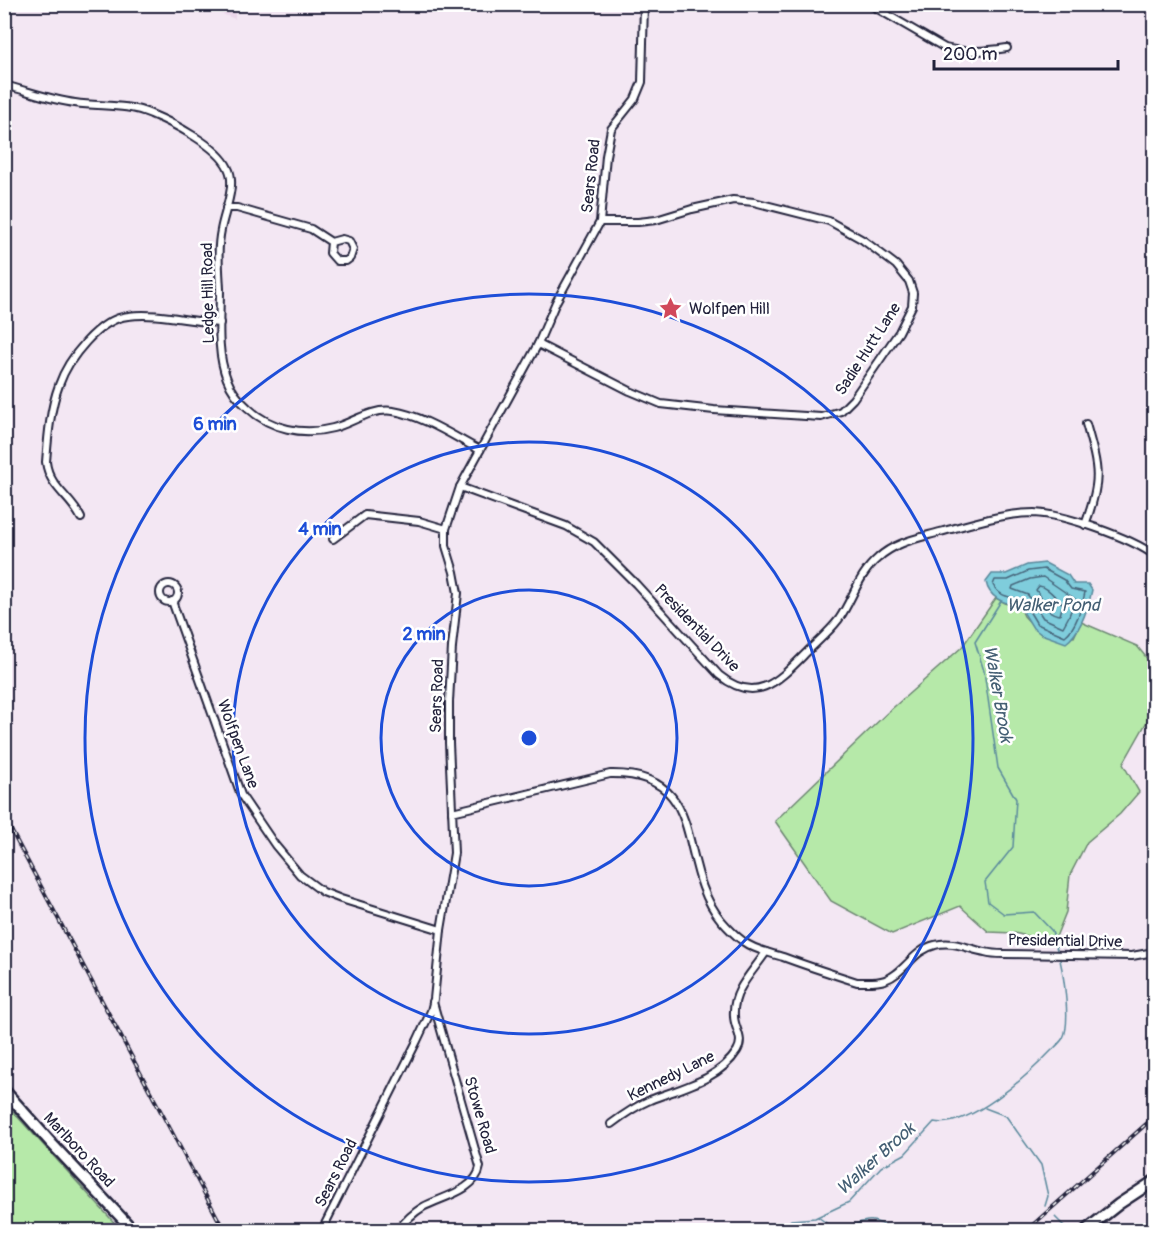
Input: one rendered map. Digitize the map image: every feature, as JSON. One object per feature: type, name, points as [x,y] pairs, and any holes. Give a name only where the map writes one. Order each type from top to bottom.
[{"type":"main road","name":"Marlboro Road","points":[[4,1090],[133,1230]]},
{"type":"main road","points":[[1090,1229],[1119,1204],[1155,1181]]},
{"type":"street","name":"Sears Road","points":[[322,1230],[417,1041],[431,1011],[433,1001],[441,930],[453,862],[449,684],[458,593],[446,546],[446,529],[460,487],[538,344],[557,300],[600,222],[611,128],[635,99],[642,82],[644,4]]},
{"type":"street","points":[[869,4],[945,48],[975,51],[1007,48]]},
{"type":"street","name":"Ledge Hill Road","points":[[4,85],[75,103],[136,108],[152,114],[208,146],[228,168],[231,177],[219,254],[220,338],[226,378],[234,392],[249,409],[266,422],[288,429],[313,431],[334,428],[358,417],[381,411],[393,411],[432,425],[480,450]]},
{"type":"street","name":"Sadie Hutt Lane","points":[[538,344],[661,404],[820,417],[841,411],[853,399],[899,332],[912,306],[913,293],[909,281],[896,265],[856,236],[829,221],[754,202],[733,200],[656,220],[600,222]]},
{"type":"street","points":[[226,208],[237,208],[311,229],[332,242]]},
{"type":"street","points":[[81,518],[71,501],[52,482],[47,473],[46,462],[59,385],[74,359],[92,334],[107,323],[126,316],[149,315],[220,323]]},
{"type":"street","points":[[1085,525],[1098,480],[1086,424]]},
{"type":"street","name":"Presidential Drive","points":[[460,487],[566,526],[594,542],[636,584],[719,675],[735,687],[749,690],[768,686],[783,676],[837,621],[868,567],[879,556],[900,544],[966,525],[1020,514],[1048,515],[1126,539],[1155,555]]},
{"type":"street","points":[[333,539],[365,515],[419,521],[446,529]]},
{"type":"street","name":"Wolfpen Lane","points":[[171,601],[245,803],[275,845],[300,875],[315,887],[332,896],[441,930]]},
{"type":"street","name":"Presidential Drive","points":[[452,812],[609,774],[633,775],[650,780],[668,792],[682,811],[705,892],[721,920],[745,943],[857,982],[873,983],[890,978],[923,949],[944,943],[1004,954],[1132,956],[1155,952]]},
{"type":"street","name":"Kennedy Lane","points":[[611,1124],[639,1106],[706,1077],[729,1061],[741,1043],[734,1016],[739,990],[766,952]]},
{"type":"street","name":"Stowe Road","points":[[398,1230],[410,1216],[421,1208],[474,1181],[480,1167],[433,1001]]},
{"type":"shaded area","points":[[200,5],[235,5],[235,19]]},
{"type":"green space","points":[[996,598],[1007,604],[1019,605],[1024,616],[1041,634],[1074,637],[1081,622],[1137,646],[1154,667],[1154,709],[1123,764],[1139,792],[1120,814],[1087,842],[1070,875],[1066,912],[1054,942],[1014,933],[989,932],[960,906],[892,934],[831,901],[775,821],[887,713],[962,647]]},
{"type":"green space","points":[[5,1103],[121,1230],[5,1230]]},
{"type":"water","name":"Walker Pond","points":[[1045,563],[1068,575],[1074,584],[1088,584],[1092,590],[1080,626],[1066,643],[1041,634],[1033,628],[1019,605],[998,599],[990,592],[986,582],[992,574],[1006,574],[1027,565]]},
{"type":"waterway","name":"Walker Brook","points":[[1001,601],[975,642],[984,671],[998,768],[1016,799],[1013,847],[985,882],[988,902],[1004,914],[1034,912],[1052,931],[1057,950]]},
{"type":"waterway","name":"Walker Brook","points":[[779,1230],[791,1220],[815,1218],[849,1202],[881,1167],[905,1154],[934,1122],[948,1122],[980,1109],[1012,1087],[1040,1062],[1060,1042],[1065,1031],[1066,1000],[1060,960]]},
{"type":"waterway","points":[[985,1108],[1006,1116],[1041,1165],[1048,1196],[1045,1206]]},
{"type":"waterway","points":[[818,1217],[836,1230]]},
{"type":"waterway","points":[[1055,1217],[1068,1230]]},
{"type":"waterway","points":[[839,1230],[866,1221],[877,1222],[894,1230]]},
{"type":"railway","points":[[4,817],[224,1230]]},
{"type":"railway","points":[[1027,1230],[1154,1117]]},
{"type":"place","name":"Wolfpen Hill","points":[[671,309]]}]
